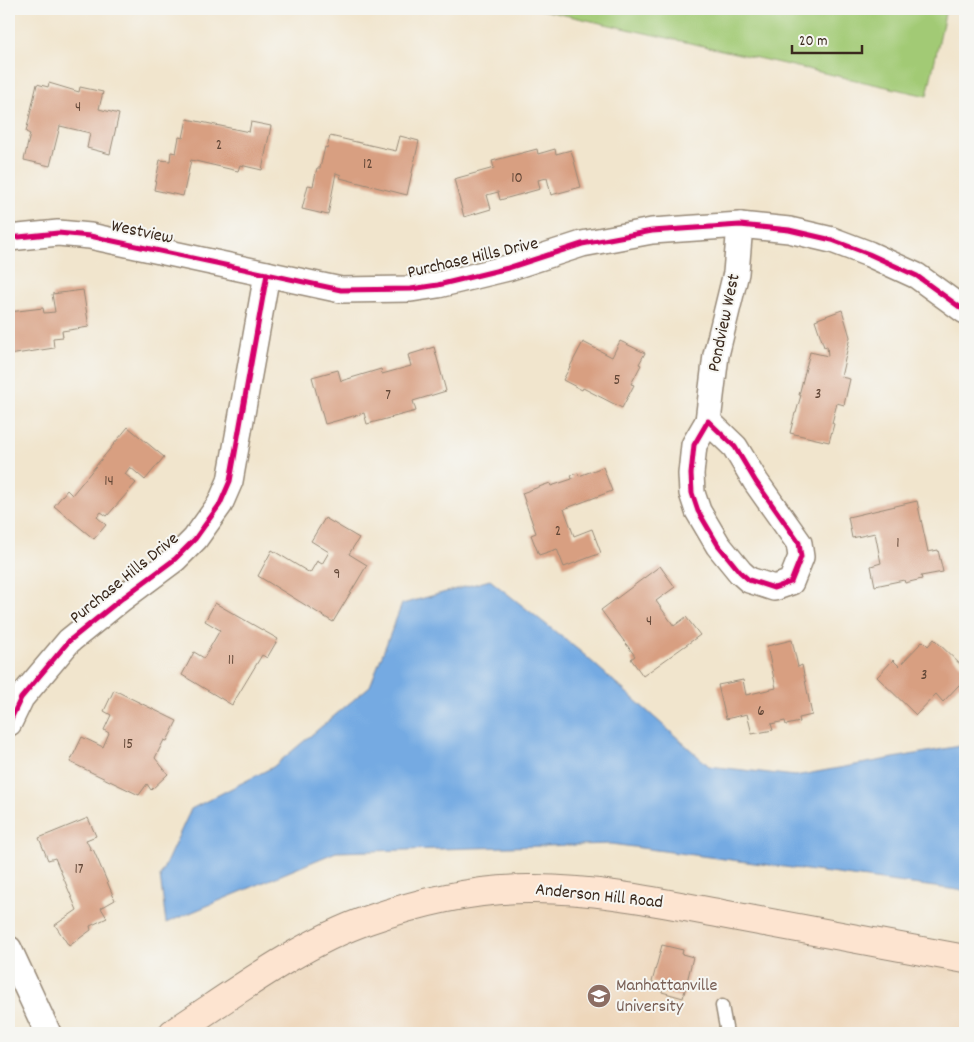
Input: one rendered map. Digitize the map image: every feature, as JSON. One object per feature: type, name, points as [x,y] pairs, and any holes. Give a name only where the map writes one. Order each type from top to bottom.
[{"type":"main road","name":"Anderson Hill Road","points":[[173,1033],[321,940],[367,920],[422,904],[474,894],[527,889],[575,891],[646,900],[965,959]]},
{"type":"street","name":"Purchase Hills Drive","points":[[9,723],[21,698],[70,641],[120,600],[175,559],[195,540],[220,504],[230,481],[267,274],[341,290],[411,289],[438,285],[508,268],[582,244],[652,231],[740,225],[789,230],[832,240],[869,254],[917,276],[965,311]]},
{"type":"street","name":"Pondview West","points":[[708,421],[735,447],[756,482],[799,543],[802,557],[791,582],[774,588],[749,580],[740,572],[718,545],[698,511],[692,493],[691,474],[694,445],[708,421],[716,354],[736,272],[740,225]]},
{"type":"street","name":"Westview","points":[[9,238],[58,233],[90,236],[267,274]]},
{"type":"street","points":[[9,949],[48,1033]]},
{"type":"lane","points":[[722,1006],[728,1033]]},
{"type":"shaded area","name":"Manhattanville University","points":[[527,889],[965,960],[965,1033],[174,1033],[321,940]]},
{"type":"green space","points":[[538,9],[946,9],[927,96]]},
{"type":"water","points":[[490,580],[581,652],[709,766],[795,776],[965,745],[965,891],[611,844],[336,852],[166,923],[160,876],[191,809],[273,767],[370,686],[402,604]]},
{"type":"building","points":[[49,83],[79,92],[80,87],[103,92],[99,109],[119,114],[110,154],[87,148],[90,133],[60,126],[50,166],[24,160],[30,134],[26,132],[37,84],[48,87]]},
{"type":"building","points":[[187,119],[249,132],[251,122],[271,126],[262,170],[240,165],[238,171],[191,160],[183,196],[154,190],[160,160],[170,161],[171,152],[176,153],[179,137],[183,138]]},
{"type":"building","points":[[330,136],[396,151],[400,136],[419,141],[407,195],[340,178],[341,175],[336,173],[328,215],[302,209],[308,185],[313,186],[317,168],[320,168]]},
{"type":"building","points":[[537,149],[538,154],[555,149],[556,154],[571,150],[581,187],[551,195],[547,178],[538,180],[540,189],[500,200],[498,192],[487,195],[491,209],[464,217],[454,179],[494,168],[492,161]]},
{"type":"building","points":[[83,290],[89,327],[62,331],[63,337],[53,338],[54,348],[9,355],[9,312],[43,308],[44,313],[55,312],[52,294]]},
{"type":"building","points":[[842,310],[850,337],[841,377],[850,379],[844,405],[837,403],[829,442],[790,433],[801,395],[799,395],[810,352],[828,356],[827,346],[824,347],[815,320]]},
{"type":"building","points":[[620,341],[645,353],[631,384],[634,385],[622,408],[563,380],[583,342],[612,357]]},
{"type":"building","points":[[434,347],[446,391],[413,401],[416,411],[367,424],[364,413],[325,424],[312,377],[338,370],[341,381],[381,369],[382,374],[411,366],[408,355]]},
{"type":"building","points":[[128,427],[164,457],[145,480],[130,467],[125,474],[136,483],[107,516],[101,512],[97,517],[106,525],[94,539],[54,506],[67,490],[72,495]]},
{"type":"building","points":[[603,467],[612,491],[564,509],[574,536],[592,529],[601,553],[564,567],[557,549],[539,555],[531,535],[536,533],[522,493],[550,483],[551,486],[572,479],[571,475],[578,473],[579,476]]},
{"type":"building","points":[[917,501],[928,552],[938,550],[943,572],[921,576],[922,579],[905,583],[904,580],[875,586],[871,566],[881,563],[875,533],[852,538],[848,517]]},
{"type":"building","points":[[325,518],[359,538],[349,554],[367,565],[333,622],[258,576],[272,550],[310,573],[317,561],[322,564],[329,552],[311,541]]},
{"type":"building","points":[[660,566],[675,587],[656,601],[674,626],[686,617],[700,635],[643,676],[631,659],[635,656],[601,610]]},
{"type":"building","points":[[215,603],[278,639],[267,658],[262,655],[232,705],[182,675],[194,652],[204,658],[220,630],[205,621]]},
{"type":"building","points":[[934,639],[965,669],[965,682],[961,686],[959,685],[943,702],[936,694],[916,715],[877,677],[893,660],[899,666],[923,641],[928,646]]},
{"type":"building","points":[[792,640],[798,667],[802,665],[812,715],[799,718],[800,722],[786,725],[785,721],[771,724],[773,730],[752,734],[747,714],[726,719],[718,685],[743,680],[746,695],[776,688],[767,646]]},
{"type":"building","points":[[114,690],[177,721],[167,741],[164,740],[155,758],[168,774],[151,790],[147,784],[139,795],[70,762],[82,737],[103,747],[109,733],[104,730],[111,715],[104,711]]},
{"type":"building","points":[[88,818],[96,836],[86,840],[91,850],[93,849],[115,900],[101,908],[107,918],[90,926],[91,930],[69,946],[55,925],[77,910],[55,858],[48,860],[39,838]]},
{"type":"building","points":[[662,945],[683,950],[682,954],[693,957],[683,998],[662,992],[663,985],[652,982]]},
{"type":"cycle path","points":[[9,238],[58,233],[90,236],[341,290],[411,289],[438,285],[508,268],[582,244],[652,231],[740,225],[789,230],[832,240],[869,254],[917,276],[965,311]]},
{"type":"cycle path","points":[[9,723],[21,698],[69,641],[175,559],[195,539],[220,504],[230,481],[267,274]]},
{"type":"cycle path","points":[[708,421],[735,447],[756,482],[799,543],[801,557],[791,582],[774,588],[749,580],[718,545],[698,511],[692,493],[691,474],[694,445],[708,421]]},
{"type":"place","name":"Manhattanville University","points":[[599,996]]}]
